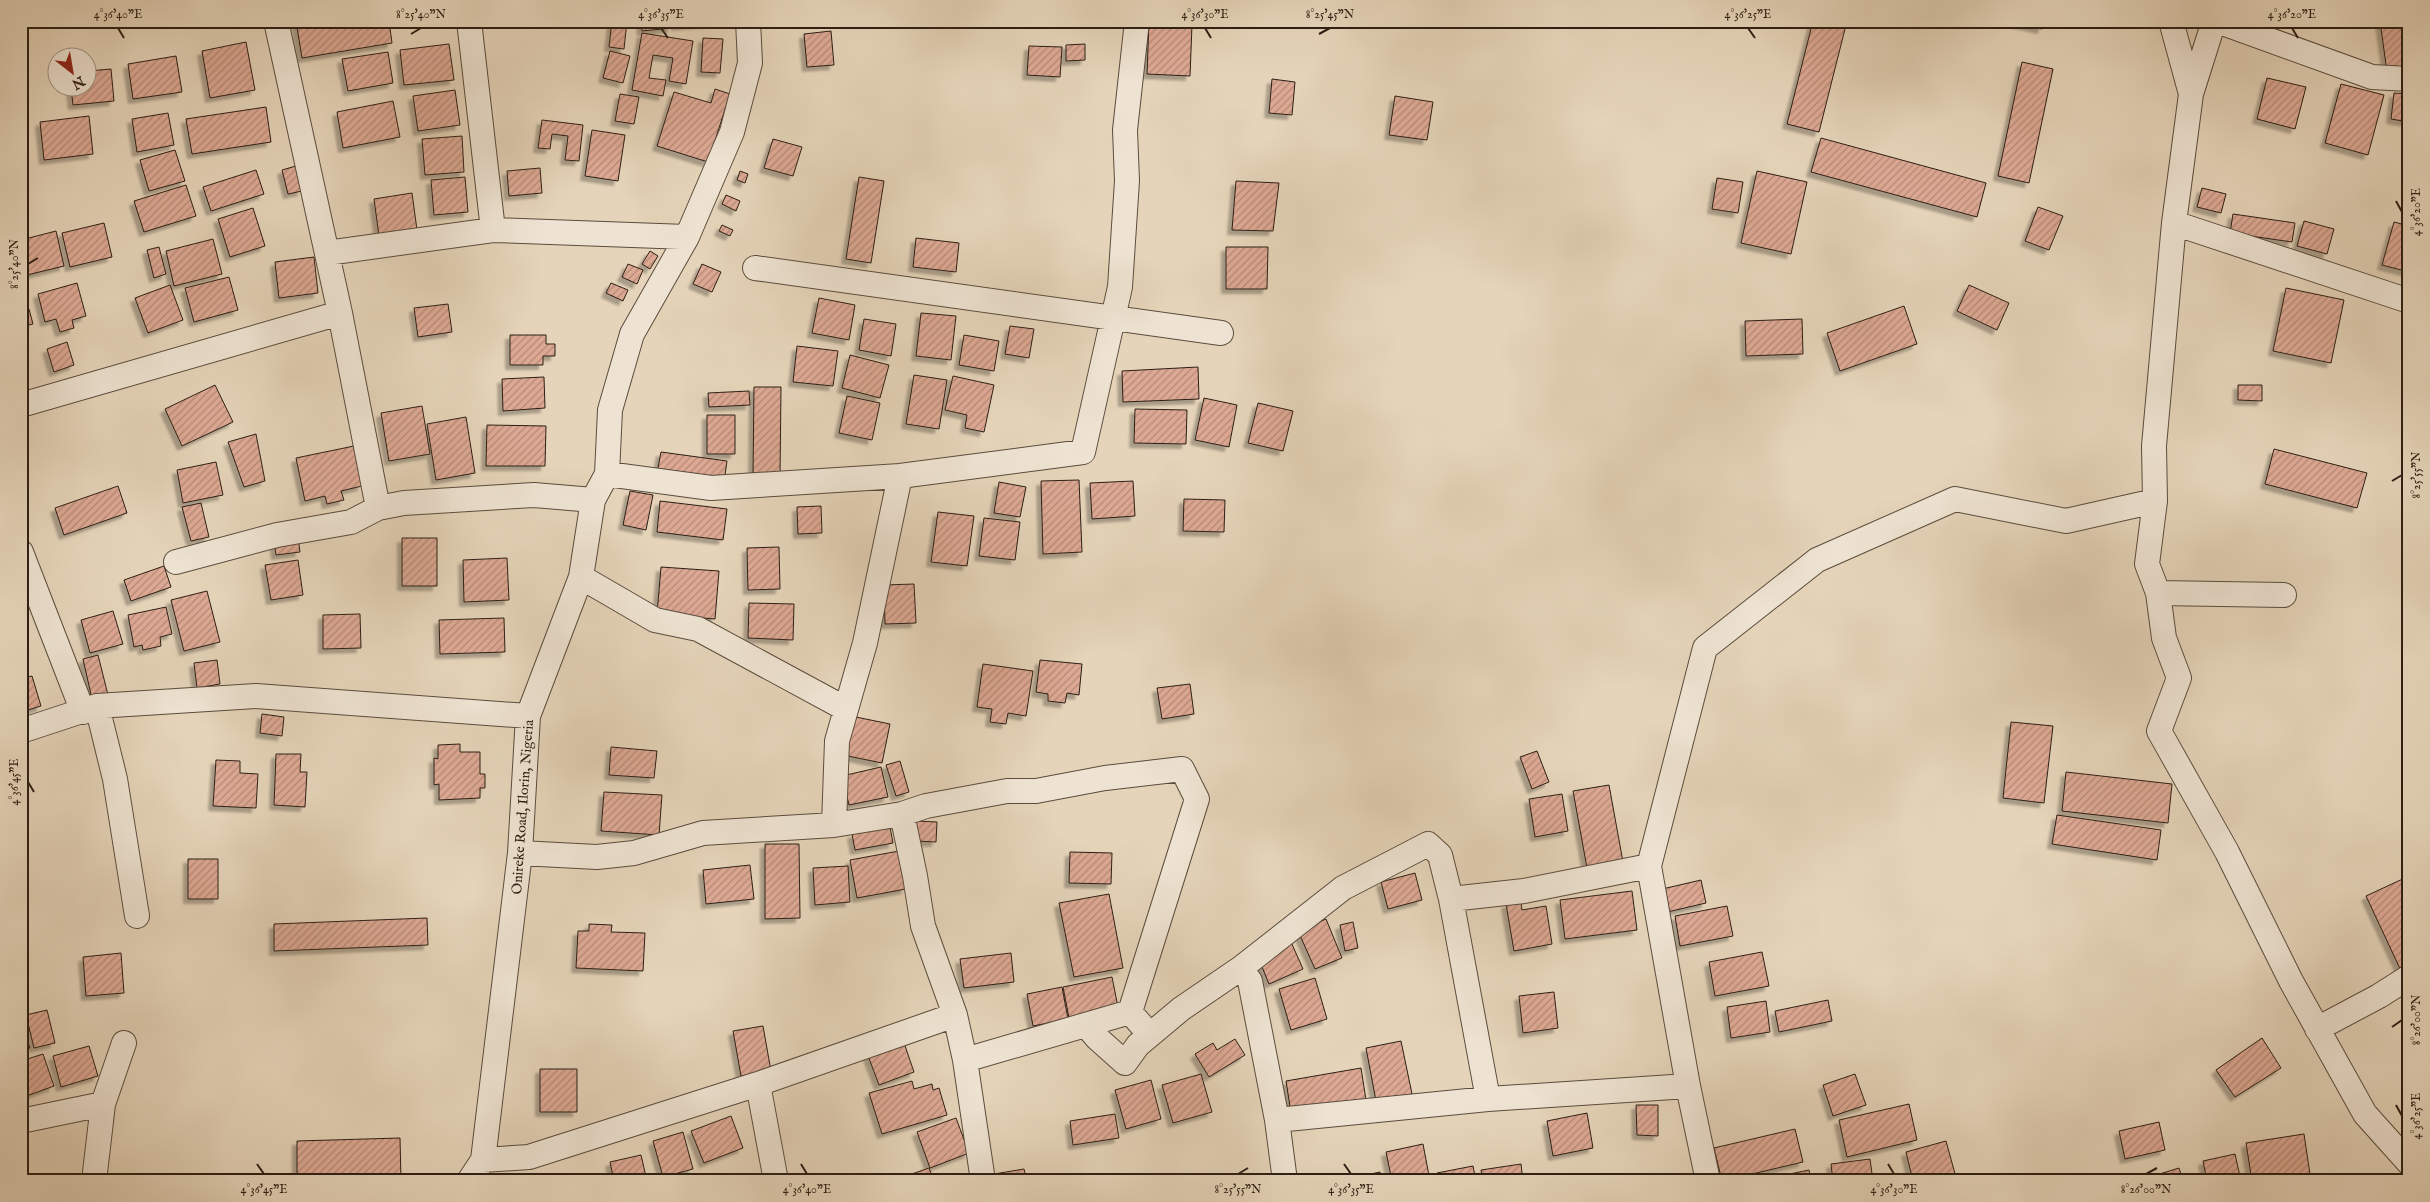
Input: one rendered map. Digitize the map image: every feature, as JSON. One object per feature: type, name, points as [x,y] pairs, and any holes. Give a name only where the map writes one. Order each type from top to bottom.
[{"type":"street","points":[[276,21],[340,313],[378,508]]},
{"type":"street","points":[[469,21],[493,230]]},
{"type":"street","name":"Onireke Road, Ilorin, Nigeria","points":[[469,1181],[483,1160],[520,854],[528,716],[581,578],[593,500],[607,474],[610,410],[632,334],[687,237],[732,132],[750,63],[748,21]]},
{"type":"street","points":[[607,474],[711,488],[900,476],[1083,452],[1120,287],[1127,181],[1126,130],[1137,21]]},
{"type":"street","points":[[2171,21],[2191,94]]},
{"type":"street","points":[[2409,78],[2372,77],[2215,21],[2191,94],[2174,223],[2154,446],[2156,501],[2147,564],[2158,593],[2164,638],[2178,678],[2159,731],[2227,852],[2317,1029],[2365,1114],[2409,1163]]},
{"type":"street","points":[[2174,223],[2409,301]]},
{"type":"street","points":[[327,253],[493,230],[687,237]]},
{"type":"street","points":[[755,268],[1221,333]]},
{"type":"street","points":[[21,405],[340,313]]},
{"type":"street","points":[[834,825],[836,741],[865,643],[900,476]]},
{"type":"street","points":[[176,562],[277,535],[351,522],[378,508],[404,503],[534,494],[593,500]]},
{"type":"street","points":[[1708,1181],[1688,1086],[1649,866],[1705,648],[1817,560],[1955,499],[2066,521],[2156,501]]},
{"type":"street","points":[[21,552],[90,709],[115,779],[137,916]]},
{"type":"street","points":[[581,578],[655,620],[698,629],[846,709]]},
{"type":"street","points":[[2158,593],[2284,595]]},
{"type":"street","points":[[21,731],[90,709],[256,696],[528,716]]},
{"type":"street","points":[[520,854],[597,857],[634,853],[703,833],[834,825],[902,814],[926,806],[1007,791],[1036,791],[1105,778],[1182,769],[1197,799],[1130,1012]]},
{"type":"street","points":[[902,814],[923,926],[955,1015],[965,1060],[983,1181]]},
{"type":"street","points":[[1086,1025],[1097,1038],[1125,1062],[1138,1045],[1181,1009],[1241,968],[1343,888],[1428,844],[1440,855],[1451,899],[1488,1099]]},
{"type":"street","points":[[1451,899],[1524,891],[1649,866]]},
{"type":"street","points":[[1241,968],[1250,981],[1278,1120],[1285,1181]]},
{"type":"street","points":[[2317,1029],[2379,996],[2409,977]]},
{"type":"street","points":[[965,1060],[1130,1012]]},
{"type":"street","points":[[1130,1012],[1150,1035]]},
{"type":"street","points":[[483,1160],[529,1157],[758,1084],[955,1015]]},
{"type":"street","points":[[94,1181],[103,1104],[124,1043]]},
{"type":"street","points":[[758,1084],[776,1181]]},
{"type":"street","points":[[1278,1120],[1488,1099],[1688,1086]]},
{"type":"street","points":[[21,1121],[103,1104]]},
{"type":"building","points":[[296,21],[337,21],[337,24],[355,21],[389,21],[392,43],[302,58]]},
{"type":"building","points":[[612,21],[627,21],[624,49],[609,47]]},
{"type":"building","points":[[641,21],[671,21],[672,28],[642,31]]},
{"type":"building","points":[[676,21],[719,21],[719,22],[676,26]]},
{"type":"building","points":[[1813,21],[1847,21],[1819,132],[1787,124]]},
{"type":"building","points":[[2015,21],[2044,21],[2042,29],[2015,23]]},
{"type":"building","points":[[2380,21],[2409,21],[2409,69],[2387,72]]},
{"type":"building","points":[[1149,23],[1192,25],[1190,76],[1147,74]]},
{"type":"building","points":[[831,31],[834,65],[807,67],[804,34]]},
{"type":"building","points":[[642,33],[693,41],[686,84],[669,81],[673,58],[653,55],[649,78],[666,80],[663,96],[632,90]]},
{"type":"building","points":[[703,38],[723,39],[720,73],[701,72]]},
{"type":"building","points":[[246,42],[255,90],[210,98],[202,51]]},
{"type":"building","points":[[449,44],[454,80],[404,85],[400,50]]},
{"type":"building","points":[[1085,44],[1085,60],[1066,61],[1066,45]]},
{"type":"building","points":[[1029,46],[1062,47],[1060,77],[1027,75]]},
{"type":"building","points":[[610,51],[630,56],[623,83],[603,78]]},
{"type":"building","points":[[388,52],[393,83],[348,91],[342,59]]},
{"type":"building","points":[[176,56],[182,92],[133,99],[128,64]]},
{"type":"building","points":[[2022,62],[2053,69],[2029,183],[1998,176]]},
{"type":"building","points":[[111,69],[114,101],[73,105],[72,98],[98,98],[98,70]]},
{"type":"building","points":[[2267,78],[2306,87],[2295,129],[2257,119]]},
{"type":"building","points":[[1272,79],[1295,82],[1292,115],[1269,113]]},
{"type":"building","points":[[2341,84],[2384,95],[2368,155],[2325,143]]},
{"type":"building","points":[[715,89],[730,94],[708,162],[657,146],[674,92],[711,103]]},
{"type":"building","points":[[455,90],[460,125],[418,131],[413,96]]},
{"type":"building","points":[[2394,93],[2409,94],[2409,122],[2391,119]]},
{"type":"building","points":[[620,94],[639,97],[634,124],[615,121]]},
{"type":"building","points":[[1395,96],[1433,102],[1427,140],[1389,135]]},
{"type":"building","points":[[393,101],[400,137],[343,148],[337,112]]},
{"type":"building","points":[[266,107],[271,142],[192,154],[186,119]]},
{"type":"building","points":[[168,113],[174,145],[137,152],[132,119]]},
{"type":"building","points":[[89,116],[93,154],[44,160],[40,122]]},
{"type":"building","points":[[542,120],[583,125],[579,161],[565,160],[568,136],[552,134],[550,149],[538,148]]},
{"type":"building","points":[[21,130],[27,159],[21,160]]},
{"type":"building","points":[[592,130],[625,135],[618,181],[585,176]]},
{"type":"building","points":[[462,136],[464,172],[425,175],[422,139]]},
{"type":"building","points":[[1821,138],[1986,183],[1977,217],[1811,172]]},
{"type":"building","points":[[773,139],[802,147],[793,176],[764,168]]},
{"type":"building","points":[[175,150],[185,181],[149,191],[140,160]]},
{"type":"building","points":[[296,166],[302,191],[288,194],[282,170]]},
{"type":"building","points":[[540,168],[542,193],[509,196],[507,171]]},
{"type":"building","points":[[256,170],[264,194],[211,211],[203,187]]},
{"type":"building","points":[[740,171],[748,174],[745,183],[737,180]]},
{"type":"building","points":[[1757,171],[1807,182],[1791,254],[1741,243]]},
{"type":"building","points":[[465,177],[468,212],[434,215],[431,180]]},
{"type":"building","points":[[859,177],[884,181],[871,263],[846,259]]},
{"type":"building","points":[[1717,178],[1743,182],[1738,213],[1712,209]]},
{"type":"building","points":[[1236,181],[1279,183],[1273,231],[1232,230]]},
{"type":"building","points":[[186,185],[196,216],[144,232],[134,201]]},
{"type":"building","points":[[2202,188],[2226,194],[2221,213],[2197,207]]},
{"type":"building","points":[[412,193],[417,230],[379,236],[374,199]]},
{"type":"building","points":[[726,195],[740,201],[736,211],[722,204]]},
{"type":"building","points":[[2038,207],[2063,216],[2049,250],[2025,241]]},
{"type":"building","points":[[253,208],[265,246],[230,257],[218,219]]},
{"type":"building","points":[[2233,214],[2295,223],[2292,242],[2230,233]]},
{"type":"building","points":[[2304,221],[2334,229],[2327,254],[2297,246]]},
{"type":"building","points":[[2394,222],[2409,226],[2409,272],[2382,265]]},
{"type":"building","points":[[104,223],[112,257],[70,267],[62,233]]},
{"type":"building","points":[[722,225],[733,230],[730,236],[719,231]]},
{"type":"building","points":[[56,231],[64,266],[27,275],[21,250],[21,240]]},
{"type":"building","points":[[916,238],[959,243],[956,272],[913,267]]},
{"type":"building","points":[[213,239],[222,274],[174,286],[166,251]]},
{"type":"building","points":[[159,247],[166,274],[154,278],[147,250]]},
{"type":"building","points":[[1226,247],[1268,247],[1267,289],[1226,289]]},
{"type":"building","points":[[650,251],[658,256],[650,269],[642,264]]},
{"type":"building","points":[[314,257],[318,293],[279,298],[275,262]]},
{"type":"building","points":[[628,264],[643,270],[637,284],[622,277]]},
{"type":"building","points":[[702,264],[721,272],[712,292],[693,284]]},
{"type":"building","points":[[229,277],[238,310],[194,322],[185,288]]},
{"type":"building","points":[[77,283],[86,316],[72,320],[74,328],[60,332],[56,319],[45,322],[38,294]]},
{"type":"building","points":[[611,283],[628,290],[623,301],[606,293]]},
{"type":"building","points":[[170,285],[183,320],[148,333],[135,298]]},
{"type":"building","points":[[1969,285],[2009,303],[1997,330],[1957,311]]},
{"type":"building","points":[[2286,288],[2344,300],[2331,363],[2273,351]]},
{"type":"building","points":[[819,298],[855,305],[849,340],[812,333]]},
{"type":"building","points":[[448,304],[452,332],[418,337],[414,308]]},
{"type":"building","points":[[1904,306],[1917,344],[1840,371],[1827,333]]},
{"type":"building","points":[[29,309],[33,324],[21,327],[21,311]]},
{"type":"building","points":[[921,313],[956,316],[951,360],[916,356]]},
{"type":"building","points":[[864,319],[896,324],[891,356],[859,350]]},
{"type":"building","points":[[1802,319],[1803,354],[1746,356],[1745,321]]},
{"type":"building","points":[[1010,326],[1034,329],[1029,358],[1005,354]]},
{"type":"building","points":[[510,335],[546,335],[546,344],[555,344],[555,356],[543,356],[543,365],[510,365]]},
{"type":"building","points":[[964,335],[999,341],[994,371],[959,365]]},
{"type":"building","points":[[67,342],[74,365],[54,372],[47,349]]},
{"type":"building","points":[[797,346],[838,351],[833,386],[793,382]]},
{"type":"building","points":[[850,355],[889,365],[880,398],[842,388]]},
{"type":"building","points":[[1198,367],[1199,399],[1123,402],[1122,371]]},
{"type":"building","points":[[914,375],[947,380],[939,429],[906,424]]},
{"type":"building","points":[[953,376],[994,385],[984,432],[965,428],[967,415],[945,410]]},
{"type":"building","points":[[544,377],[545,408],[503,411],[502,379]]},
{"type":"building","points":[[215,385],[233,422],[182,446],[165,409]]},
{"type":"building","points":[[2238,385],[2262,385],[2262,401],[2238,400]]},
{"type":"building","points":[[754,387],[781,387],[780,476],[753,475]]},
{"type":"building","points":[[749,391],[750,405],[709,407],[708,393]]},
{"type":"building","points":[[847,396],[880,403],[872,440],[839,433]]},
{"type":"building","points":[[1204,398],[1237,405],[1229,447],[1195,440]]},
{"type":"building","points":[[1258,403],[1293,411],[1283,451],[1248,443]]},
{"type":"building","points":[[422,406],[430,454],[389,461],[381,413]]},
{"type":"building","points":[[1135,409],[1187,410],[1186,444],[1134,443]]},
{"type":"building","points":[[707,415],[735,415],[735,454],[707,454]]},
{"type":"building","points":[[466,417],[475,473],[436,480],[427,424]]},
{"type":"building","points":[[487,425],[546,426],[545,466],[486,466]]},
{"type":"building","points":[[256,434],[265,481],[244,487],[228,442]]},
{"type":"building","points":[[354,446],[362,486],[341,491],[344,500],[327,504],[325,496],[305,501],[296,458]]},
{"type":"building","points":[[2274,449],[2367,473],[2357,508],[2265,484]]},
{"type":"building","points":[[661,452],[727,461],[724,482],[657,473]]},
{"type":"building","points":[[216,462],[223,495],[183,503],[177,470]]},
{"type":"building","points":[[1079,480],[1082,552],[1043,554],[1041,481]]},
{"type":"building","points":[[1133,481],[1135,516],[1092,519],[1090,483]]},
{"type":"building","points":[[999,482],[1026,487],[1020,517],[994,513]]},
{"type":"building","points":[[118,486],[127,513],[64,535],[55,508]]},
{"type":"building","points":[[630,491],[653,495],[646,530],[623,525]]},
{"type":"building","points":[[1184,499],[1225,500],[1224,532],[1183,531]]},
{"type":"building","points":[[660,501],[727,509],[723,540],[657,532]]},
{"type":"building","points":[[201,503],[209,537],[191,541],[182,507]]},
{"type":"building","points":[[821,506],[822,533],[798,534],[797,507]]},
{"type":"building","points":[[938,512],[974,516],[967,566],[931,562]]},
{"type":"building","points":[[984,518],[1020,522],[1015,560],[979,556]]},
{"type":"building","points":[[298,537],[300,552],[276,555],[274,540]]},
{"type":"building","points":[[402,538],[437,538],[437,586],[402,586]]},
{"type":"building","points":[[779,547],[780,589],[748,590],[747,548]]},
{"type":"building","points":[[507,558],[509,600],[464,602],[463,560]]},
{"type":"building","points":[[298,560],[303,595],[271,600],[265,565]]},
{"type":"building","points":[[164,566],[171,587],[131,601],[124,580]]},
{"type":"building","points":[[661,567],[719,571],[715,619],[657,614]]},
{"type":"building","points":[[914,584],[916,623],[885,624],[884,585]]},
{"type":"building","points":[[207,591],[220,642],[184,651],[171,600]]},
{"type":"building","points":[[749,603],[794,604],[793,640],[748,638]]},
{"type":"building","points":[[166,607],[172,634],[160,637],[161,646],[143,650],[142,645],[134,647],[128,615]]},
{"type":"building","points":[[113,611],[123,644],[90,653],[81,620]]},
{"type":"building","points":[[360,614],[361,648],[323,649],[323,615]]},
{"type":"building","points":[[504,618],[505,652],[440,654],[439,620]]},
{"type":"building","points":[[98,655],[108,695],[92,699],[83,659]]},
{"type":"building","points":[[217,660],[220,684],[197,688],[194,663]]},
{"type":"building","points":[[1040,660],[1082,664],[1079,695],[1067,693],[1065,703],[1048,701],[1048,694],[1036,692]]},
{"type":"building","points":[[983,664],[1033,671],[1026,716],[1008,713],[1006,724],[990,722],[992,709],[977,707]]},
{"type":"building","points":[[32,676],[41,706],[21,712],[21,679]]},
{"type":"building","points":[[1190,684],[1194,714],[1162,719],[1157,688]]},
{"type":"building","points":[[262,714],[284,717],[282,736],[260,733]]},
{"type":"building","points":[[851,716],[890,724],[882,763],[843,755]]},
{"type":"building","points":[[2011,722],[2053,726],[2044,803],[2003,798]]},
{"type":"building","points":[[460,744],[460,752],[480,752],[480,774],[485,774],[485,788],[480,788],[480,798],[439,800],[439,784],[434,785],[434,758],[438,759],[438,745]]},
{"type":"building","points":[[611,747],[657,751],[654,778],[609,775]]},
{"type":"building","points":[[1537,751],[1549,782],[1532,789],[1520,757]]},
{"type":"building","points":[[276,754],[301,754],[300,772],[307,772],[305,807],[274,805]]},
{"type":"building","points":[[216,760],[240,761],[240,773],[258,774],[256,808],[213,806]]},
{"type":"building","points":[[900,761],[909,792],[896,796],[886,765]]},
{"type":"building","points":[[881,767],[888,797],[849,805],[842,776]]},
{"type":"building","points":[[2066,772],[2172,784],[2168,823],[2062,811]]},
{"type":"building","points":[[1609,785],[1623,862],[1587,868],[1573,791]]},
{"type":"building","points":[[604,792],[662,795],[659,835],[601,831]]},
{"type":"building","points":[[1562,794],[1568,831],[1535,837],[1529,799]]},
{"type":"building","points":[[2057,815],[2161,830],[2157,860],[2052,844]]},
{"type":"building","points":[[916,821],[937,822],[936,842],[916,841]]},
{"type":"building","points":[[890,827],[893,843],[855,850],[852,834]]},
{"type":"building","points":[[765,844],[799,844],[800,918],[765,919]]},
{"type":"building","points":[[899,851],[906,889],[857,898],[850,860]]},
{"type":"building","points":[[1070,852],[1112,853],[1111,884],[1069,883]]},
{"type":"building","points":[[188,859],[218,859],[218,899],[188,899]]},
{"type":"building","points":[[750,865],[754,899],[706,904],[703,870]]},
{"type":"building","points":[[848,866],[850,902],[815,905],[813,868]]},
{"type":"building","points":[[1415,873],[1422,900],[1388,909],[1381,882]]},
{"type":"building","points":[[2407,877],[2409,970],[2402,973],[2366,896]]},
{"type":"building","points":[[1701,880],[1706,903],[1663,913],[1658,890]]},
{"type":"building","points":[[1632,891],[1637,930],[1565,939],[1560,900]]},
{"type":"building","points":[[1109,894],[1123,968],[1074,977],[1059,903]]},
{"type":"building","points":[[1521,902],[1522,910],[1546,906],[1552,944],[1514,951],[1506,904]]},
{"type":"building","points":[[1727,906],[1733,936],[1680,946],[1675,916]]},
{"type":"building","points":[[427,918],[428,945],[274,951],[274,924]]},
{"type":"building","points":[[1326,919],[1342,958],[1315,969],[1298,931]]},
{"type":"building","points":[[1353,922],[1358,948],[1345,951],[1340,925]]},
{"type":"building","points":[[589,924],[612,925],[611,932],[645,933],[643,971],[576,968],[578,931],[589,931]]},
{"type":"building","points":[[1291,942],[1303,969],[1269,984],[1258,957]]},
{"type":"building","points":[[1762,952],[1769,986],[1715,996],[1709,962]]},
{"type":"building","points":[[121,953],[124,993],[86,996],[83,957]]},
{"type":"building","points":[[1011,953],[1014,982],[964,988],[960,959]]},
{"type":"building","points":[[1112,977],[1118,1007],[1069,1018],[1063,987]]},
{"type":"building","points":[[1315,978],[1327,1019],[1291,1030],[1279,989]]},
{"type":"building","points":[[1062,987],[1068,1019],[1033,1026],[1027,994]]},
{"type":"building","points":[[1554,992],[1558,1028],[1523,1033],[1519,996]]},
{"type":"building","points":[[1828,1000],[1832,1021],[1779,1032],[1775,1011]]},
{"type":"building","points":[[1766,1001],[1770,1032],[1731,1038],[1727,1007]]},
{"type":"building","points":[[47,1010],[55,1043],[34,1048],[26,1015]]},
{"type":"building","points":[[21,1023],[30,1048],[21,1051]]},
{"type":"building","points":[[763,1026],[771,1071],[741,1076],[733,1031]]},
{"type":"building","points":[[2262,1038],[2281,1068],[2235,1097],[2216,1070]]},
{"type":"building","points":[[1235,1039],[1245,1055],[1209,1077],[1195,1054],[1213,1043],[1217,1050]]},
{"type":"building","points":[[903,1040],[914,1072],[879,1085],[867,1053]]},
{"type":"building","points":[[1401,1041],[1412,1094],[1376,1101],[1366,1048]]},
{"type":"building","points":[[89,1046],[98,1076],[61,1087],[53,1056]]},
{"type":"building","points":[[43,1054],[54,1086],[21,1098],[21,1061]]},
{"type":"building","points":[[1361,1068],[1366,1100],[1291,1113],[1286,1081]]},
{"type":"building","points":[[540,1069],[577,1069],[577,1112],[540,1112]]},
{"type":"building","points":[[1201,1074],[1212,1112],[1173,1123],[1162,1085]]},
{"type":"building","points":[[1855,1074],[1866,1105],[1833,1116],[1823,1085]]},
{"type":"building","points":[[1151,1080],[1161,1119],[1126,1129],[1115,1090]]},
{"type":"building","points":[[912,1081],[914,1089],[932,1084],[933,1090],[939,1088],[947,1115],[882,1134],[869,1093]]},
{"type":"building","points":[[1909,1104],[1917,1140],[1847,1157],[1839,1120]]},
{"type":"building","points":[[1636,1105],[1658,1105],[1658,1136],[1637,1135]]},
{"type":"building","points":[[1587,1113],[1593,1148],[1553,1156],[1547,1121]]},
{"type":"building","points":[[1115,1114],[1119,1138],[1073,1145],[1070,1121]]},
{"type":"building","points":[[731,1116],[743,1148],[704,1163],[691,1131]]},
{"type":"building","points":[[956,1118],[969,1153],[930,1168],[917,1132]]},
{"type":"building","points":[[2159,1122],[2165,1150],[2125,1159],[2119,1131]]},
{"type":"building","points":[[1795,1129],[1803,1162],[1722,1181],[1714,1148]]},
{"type":"building","points":[[683,1132],[693,1169],[663,1177],[653,1141]]},
{"type":"building","points":[[2304,1134],[2311,1181],[2252,1181],[2246,1143]]},
{"type":"building","points":[[400,1138],[401,1181],[297,1181],[297,1141]]},
{"type":"building","points":[[1946,1141],[1957,1181],[1913,1181],[1906,1152]]},
{"type":"building","points":[[1423,1144],[1430,1181],[1392,1181],[1386,1152]]},
{"type":"building","points":[[2235,1154],[2241,1181],[2207,1181],[2203,1161]]},
{"type":"building","points":[[641,1155],[647,1181],[614,1181],[610,1162]]},
{"type":"building","points":[[1870,1159],[1873,1181],[1833,1181],[1831,1164]]},
{"type":"building","points":[[1521,1164],[1523,1181],[1483,1181],[1481,1170]]},
{"type":"building","points":[[1473,1166],[1476,1181],[1439,1181],[1437,1173]]},
{"type":"building","points":[[929,1168],[934,1181],[892,1181]]},
{"type":"building","points":[[2179,1168],[2183,1181],[2137,1181]]},
{"type":"building","points":[[1024,1169],[1027,1181],[989,1181],[988,1175]]},
{"type":"building","points":[[1809,1170],[1811,1181],[1756,1181]]},
{"type":"building","points":[[1380,1172],[1382,1181],[1343,1181],[1343,1180]]}]
